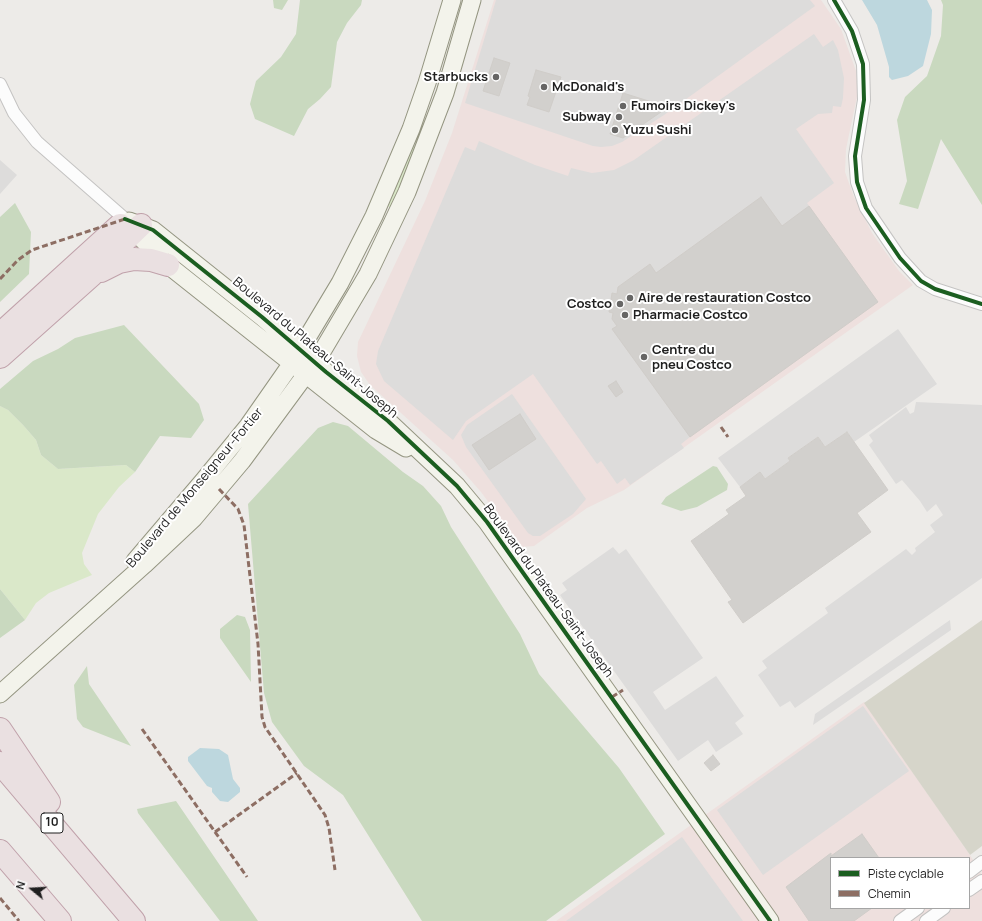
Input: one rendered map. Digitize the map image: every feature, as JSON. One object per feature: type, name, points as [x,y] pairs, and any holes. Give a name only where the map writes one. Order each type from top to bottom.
[{"type":"highway","points":[[0,357],[92,276],[134,225]]},
{"type":"highway","points":[[0,334],[134,225]]},
{"type":"highway","points":[[92,276],[119,262],[134,259],[151,260],[168,265]]},
{"type":"highway","points":[[0,729],[104,884]]},
{"type":"highway","name":"10","points":[[0,763],[134,921]]},
{"type":"highway","points":[[0,851],[60,921]]},
{"type":"main road","name":"Boulevard de Monseigneur-Fortier","points":[[82,619],[137,559],[210,473],[248,426],[301,349],[350,264],[390,182],[426,87],[452,0]]},
{"type":"main road","name":"Boulevard de Monseigneur-Fortier","points":[[0,694],[144,565],[197,514],[242,462],[311,368],[354,298],[402,204],[436,118],[458,53],[472,0]]},
{"type":"main road","name":"Boulevard du Plateau-Saint-Joseph","points":[[134,225],[153,230],[301,349],[311,368]]},
{"type":"main road","name":"Boulevard du Plateau-Saint-Joseph","points":[[134,225],[168,265],[292,363],[311,368],[388,421],[460,489],[487,522],[770,921]]},
{"type":"street","points":[[834,0],[855,36],[863,70],[864,100],[855,156],[858,182],[866,208],[900,258],[921,281],[935,289],[982,304]]},
{"type":"street","name":"Boulevard du Plateau-Saint-Joseph","points":[[0,84],[18,119],[37,142],[134,225]]},
{"type":"street","points":[[970,871],[982,862]]},
{"type":"street","points":[[970,889],[982,881]]},
{"type":"street","points":[[900,921],[917,909]]},
{"type":"street","points":[[926,921],[943,909]]},
{"type":"shaded area","points":[[494,0],[821,0],[841,29],[856,71],[858,92],[846,149],[845,172],[854,197],[872,233],[899,271],[913,285],[624,490],[587,508],[534,546],[522,547],[481,492],[453,460],[370,385],[361,372],[357,356],[358,342],[425,201],[452,133]]},
{"type":"shaded area","points":[[496,0],[810,0],[815,6],[664,115],[622,142],[612,146],[601,147],[593,146],[465,103]]},
{"type":"shaded area","points":[[814,34],[823,47],[833,40],[838,50],[844,78],[843,98],[841,107],[833,106],[832,113],[818,114],[796,129],[834,183],[807,203],[809,206],[782,226],[761,197],[656,273],[650,264],[618,287],[617,294],[612,293],[609,312],[613,313],[612,319],[617,326],[613,329],[690,437],[681,444],[684,448],[630,485],[625,478],[617,484],[601,461],[597,464],[533,374],[466,421],[453,440],[384,381],[376,364],[378,351],[465,147],[475,151],[479,141],[535,165],[568,176],[571,168],[592,173],[614,170],[634,160]]},
{"type":"shaded area","points":[[0,160],[17,175],[0,194]]},
{"type":"shaded area","points":[[898,329],[937,384],[854,442],[847,432],[825,447],[818,437],[788,458],[790,461],[765,479],[760,473],[740,487],[718,458]]},
{"type":"shaded area","points":[[512,394],[586,499],[573,514],[540,536],[533,536],[528,533],[466,447],[461,435],[467,425]]},
{"type":"shaded area","points":[[916,402],[982,405],[982,578],[795,708],[790,701],[780,707],[758,675],[767,668],[762,661],[828,613],[825,608],[906,549],[912,555],[916,551],[915,548],[935,532],[930,525],[943,515],[936,504],[927,512],[920,501],[902,480],[896,484],[869,445],[873,441],[869,435],[906,407],[910,414],[914,412]]},
{"type":"shaded area","points":[[613,547],[619,554],[626,549],[703,658],[653,692],[665,710],[716,676],[744,716],[735,723],[743,734],[716,752],[708,740],[678,761],[560,595],[567,590],[562,583]]},
{"type":"shaded area","points":[[950,620],[951,630],[813,725],[815,714]]},
{"type":"shaded area","points":[[982,620],[982,846],[970,855],[864,703]]},
{"type":"shaded area","points":[[864,702],[970,855],[982,875],[982,921],[556,921]]},
{"type":"shaded area","points":[[863,706],[909,771],[763,875],[717,810]]},
{"type":"shaded area","points":[[682,837],[743,921],[566,921]]},
{"type":"green space","points":[[273,0],[288,0],[282,10],[274,8]]},
{"type":"green space","points":[[300,0],[362,0],[361,5],[347,23],[337,42],[331,87],[308,109],[294,136],[255,119],[250,104],[256,81],[281,57],[296,34]]},
{"type":"green space","points":[[941,0],[982,0],[982,205],[941,139],[918,209],[899,204],[907,181],[897,120],[905,97],[927,76],[941,36],[943,5]]},
{"type":"green space","points":[[412,146],[418,148],[392,209],[388,206]]},
{"type":"green space","points":[[15,203],[31,232],[29,274],[0,302],[0,217]]},
{"type":"green space","points":[[124,325],[199,404],[204,420],[191,438],[160,436],[135,472],[126,465],[58,469],[41,455],[36,440],[23,425],[8,410],[0,406],[0,389],[33,361],[58,349],[75,338]]},
{"type":"green space","points":[[0,406],[8,410],[23,425],[36,440],[41,455],[58,469],[126,465],[135,472],[119,487],[98,514],[82,553],[84,564],[92,575],[49,593],[36,603],[25,620],[0,589]]},
{"type":"green space","points":[[333,422],[348,426],[403,472],[423,486],[441,506],[451,527],[520,634],[539,674],[619,768],[665,834],[546,921],[422,921],[343,795],[304,766],[272,722],[264,693],[248,504],[318,428]]},
{"type":"green space","points":[[713,466],[717,467],[728,484],[727,490],[697,507],[681,511],[661,504],[666,497]]},
{"type":"green space","points":[[0,589],[25,620],[0,638]]},
{"type":"green space","points":[[237,615],[245,617],[250,630],[251,682],[220,638],[220,629]]},
{"type":"green space","points":[[87,666],[89,684],[131,746],[83,727],[77,719],[74,685]]},
{"type":"green space","points":[[176,801],[258,921],[220,921],[138,813],[137,809]]},
{"type":"water","points":[[862,0],[927,0],[932,10],[931,34],[923,66],[908,76],[892,80],[889,77],[889,67],[877,25]]},
{"type":"water","points":[[200,748],[219,749],[228,755],[233,779],[240,788],[240,792],[228,802],[220,801],[212,792],[212,788],[207,786],[188,761],[188,757]]},
{"type":"building","name":"Starbucks","points":[[494,58],[510,63],[499,96],[483,91]]},
{"type":"building","name":"McDonald's","points":[[536,70],[561,77],[549,112],[527,105],[530,97],[528,96]]},
{"type":"building","points":[[623,93],[655,103],[661,112],[623,138],[610,134]]},
{"type":"building","points":[[761,197],[782,226],[809,206],[878,302],[690,437],[612,329],[617,326],[612,319],[613,313],[609,312],[612,293],[617,294],[618,287],[650,264],[656,273]]},
{"type":"building","points":[[616,381],[623,392],[616,397],[608,386]]},
{"type":"building","points":[[520,414],[536,439],[489,470],[472,445]]},
{"type":"building","points":[[847,432],[888,490],[857,513],[871,532],[743,623],[728,602],[732,600],[691,541],[729,514],[726,510],[746,496],[740,487],[760,472],[765,479],[790,461],[788,458],[818,437],[825,447]]},
{"type":"building","points":[[713,755],[720,764],[711,771],[704,763]]},
{"type":"building","points":[[862,834],[878,857],[830,857],[830,909],[871,909],[854,921],[809,921],[786,887],[831,853],[831,856]]},
{"type":"marked path","points":[[0,279],[18,260],[32,250],[125,219]]},
{"type":"marked path","points":[[721,427],[728,437]]},
{"type":"marked path","points":[[219,489],[238,509],[244,525],[258,644],[262,717],[265,727],[325,815],[329,828],[335,870]]},
{"type":"marked path","points":[[612,697],[623,690]]},
{"type":"marked path","points":[[142,729],[247,877]]},
{"type":"marked path","points":[[215,832],[297,773]]},
{"type":"marked path","points":[[0,898],[19,921]]},
{"type":"cycle path","points":[[834,0],[852,31],[863,64],[864,100],[855,156],[857,182],[866,208],[900,258],[921,281],[935,289],[982,304]]},
{"type":"cycle path","points":[[125,219],[153,230],[262,317],[326,372],[388,421],[457,486],[487,522],[770,921]]},
{"type":"place","name":"Starbucks","points":[[496,77]]},
{"type":"place","name":"McDonald's","points":[[544,87]]},
{"type":"place","name":"Fumoirs Dickey's","points":[[623,106]]},
{"type":"place","name":"Subway","points":[[619,117]]},
{"type":"place","name":"Yuzu Sushi","points":[[615,130]]},
{"type":"place","name":"Aire de restauration Costco","points":[[630,298]]},
{"type":"place","name":"Costco","points":[[620,304]]},
{"type":"place","name":"Pharmacie Costco","points":[[625,315]]},
{"type":"place","name":"Centre du pneu Costco","points":[[644,357]]}]
